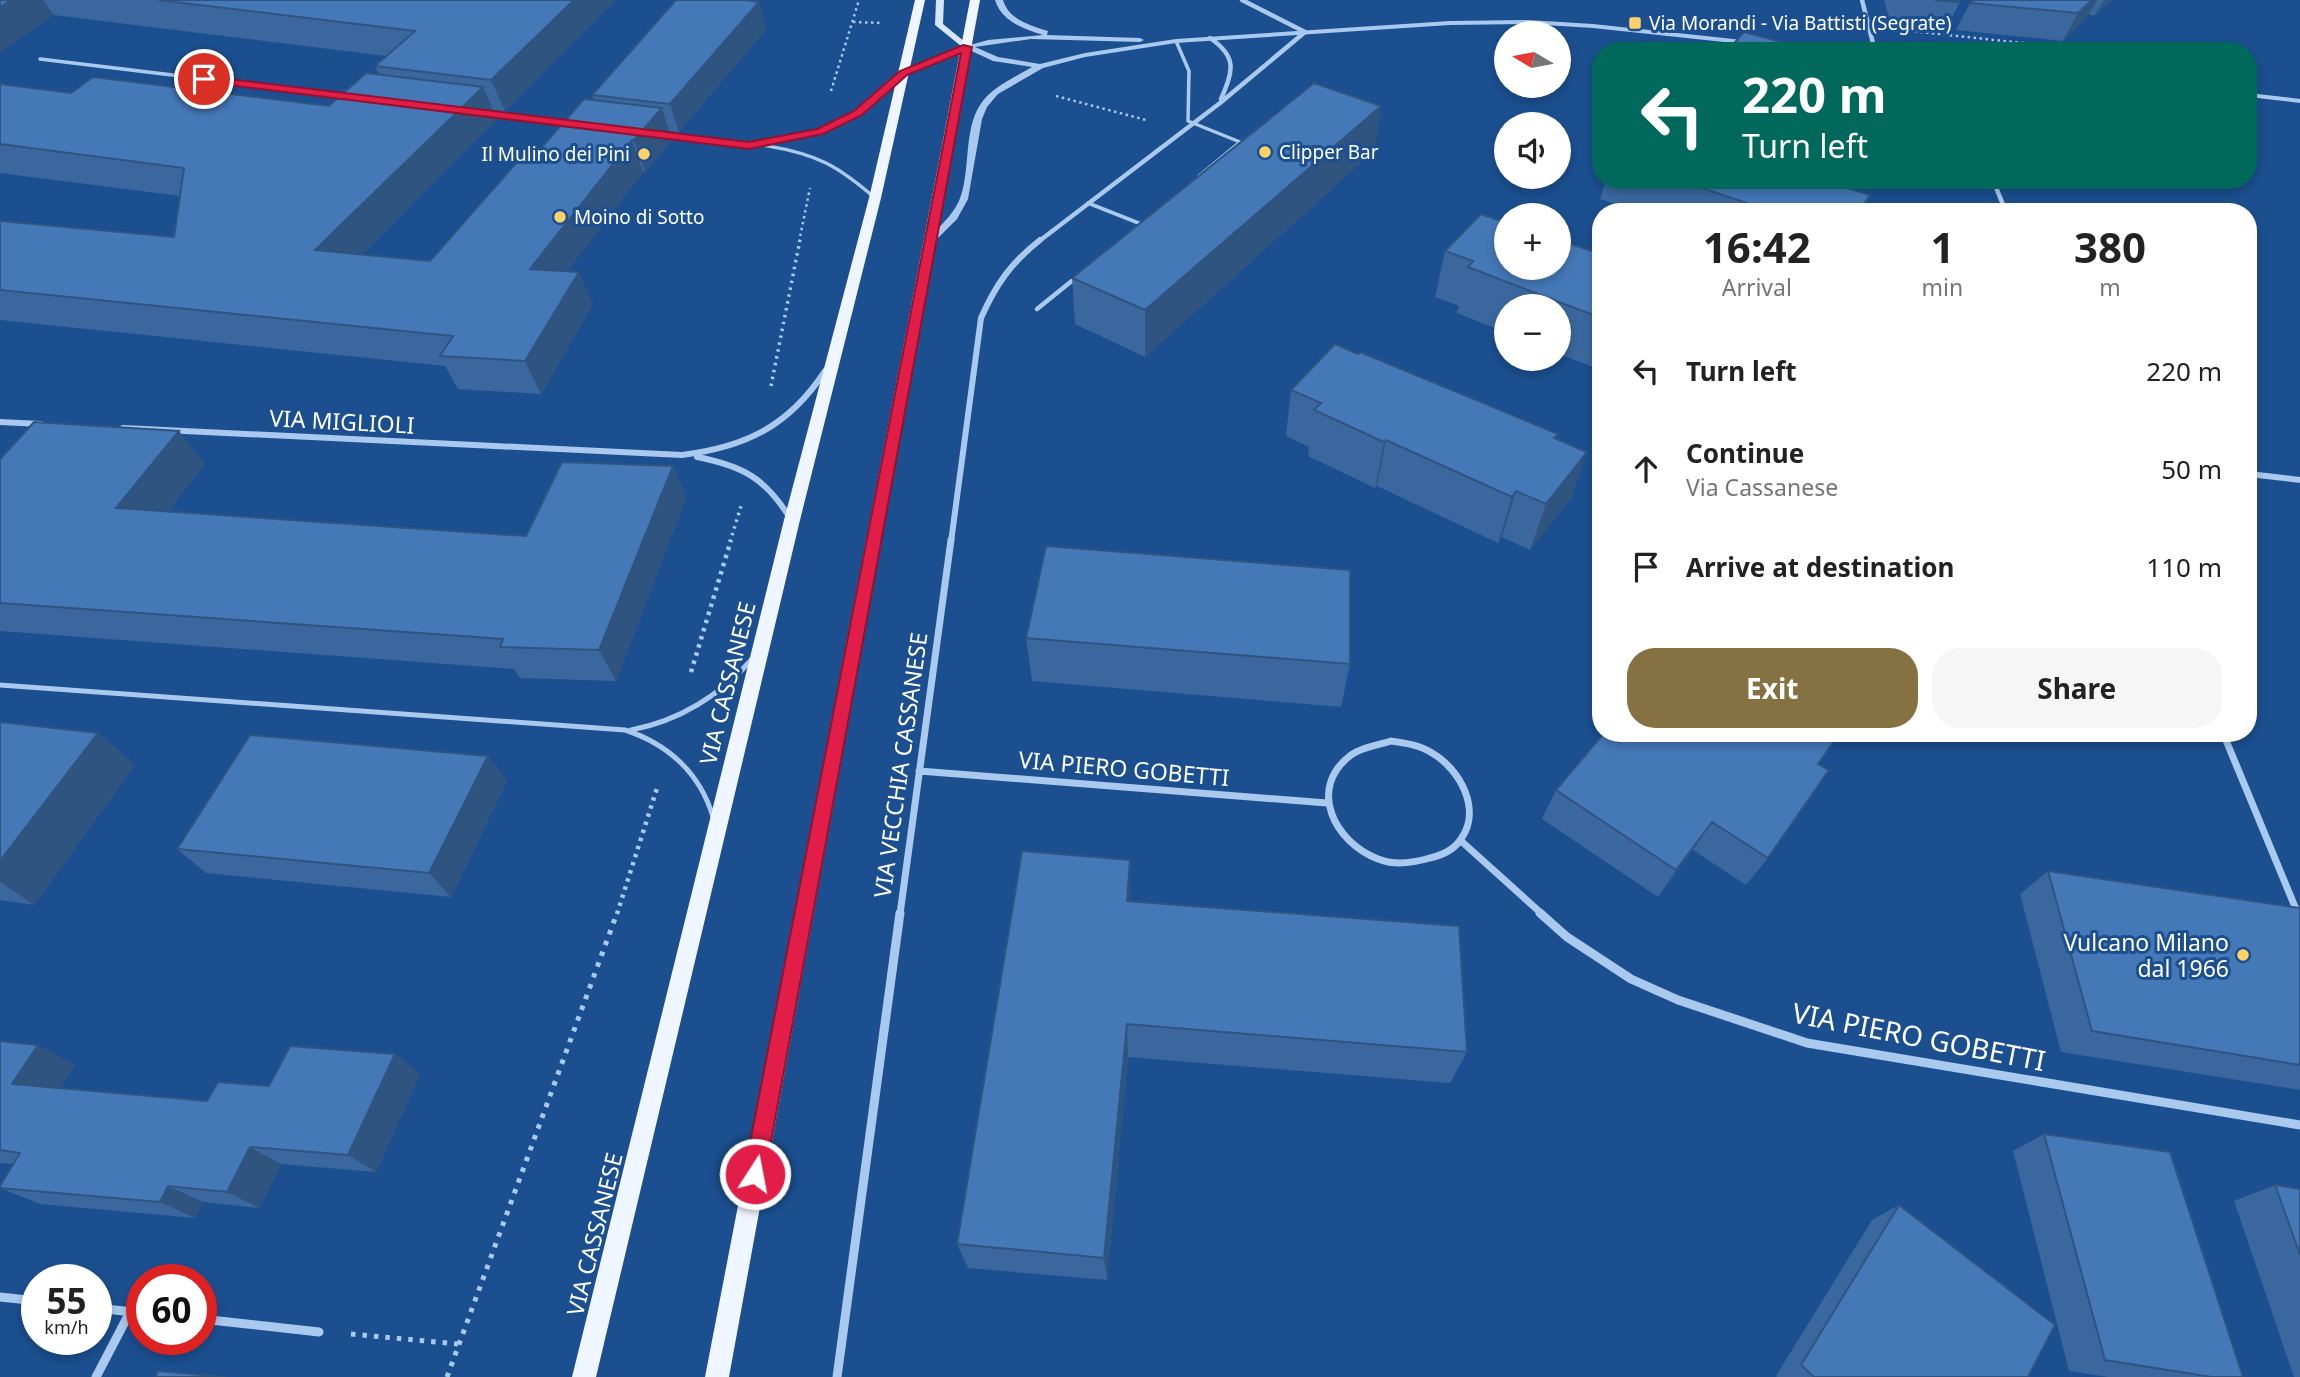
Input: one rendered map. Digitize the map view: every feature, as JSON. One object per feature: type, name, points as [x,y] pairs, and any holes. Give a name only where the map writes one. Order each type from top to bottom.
[{"type":"main road","name":"VIA CASSANESE","points":[[584,1377],[831,360],[875,198],[920,0]]},
{"type":"main road","points":[[940,0],[939,25],[967,47]]},
{"type":"main road","points":[[718,1377],[975,0]]},
{"type":"main road","points":[[904,73],[967,47]]},
{"type":"street","points":[[999,0],[1001,10],[1009,17],[1052,35]]},
{"type":"street","points":[[1242,0],[1305,32]]},
{"type":"street","points":[[1862,0],[1873,42]]},
{"type":"street","points":[[931,240],[954,218],[964,200],[978,119],[983,106],[995,92],[1040,66],[1085,54],[1210,38],[1450,23],[1528,22],[1593,26],[1746,42]]},
{"type":"street","name":"VIA VECCHIA CASSANESE","points":[[837,1377],[981,317],[996,285],[1022,254],[1220,103],[1305,32]]},
{"type":"street","points":[[967,47],[998,39],[1052,35],[1176,41]]},
{"type":"street","points":[[1210,38],[1222,46],[1230,57],[1233,74],[1220,103]]},
{"type":"street","points":[[967,47],[996,59],[1040,66]]},
{"type":"street","points":[[2257,96],[2300,101]]},
{"type":"street","points":[[682,455],[731,448],[778,424],[816,387],[831,360]]},
{"type":"street","points":[[0,422],[56,425]]},
{"type":"street","name":"VIA MIGLIOLI","points":[[112,427],[682,455]]},
{"type":"street","points":[[682,455],[732,463],[751,472],[774,493],[792,520]]},
{"type":"street","points":[[2257,475],[2300,480]]},
{"type":"street","points":[[1391,741],[1413,744],[1434,753],[1451,766],[1464,784],[1470,803],[1470,823],[1460,840],[1448,852],[1432,861],[1392,863],[1356,848],[1332,820],[1327,803],[1328,783],[1336,766],[1350,753],[1369,744],[1391,741]]},
{"type":"street","points":[[2227,742],[2300,920]]},
{"type":"street","name":"VIA PIERO GOBETTI","points":[[919,771],[1327,803]]},
{"type":"street","name":"VIA PIERO GOBETTI","points":[[1460,840],[1567,937],[1631,979],[1678,1000],[1807,1043],[2300,1125]]},
{"type":"street","points":[[0,1297],[21,1299]]},
{"type":"street","points":[[96,1377],[126,1320]]},
{"type":"street","points":[[217,1321],[319,1332]]},
{"type":"lane","points":[[1176,41],[1188,64],[1191,80],[1186,113],[1192,124],[1240,142],[1191,183]]},
{"type":"lane","points":[[40,59],[354,97]]},
{"type":"lane","points":[[749,145],[820,132],[858,113],[904,73]]},
{"type":"lane","points":[[476,112],[572,124]]},
{"type":"lane","points":[[654,134],[749,145],[813,158],[852,178],[875,198]]},
{"type":"lane","points":[[1088,203],[1141,224]]},
{"type":"lane","points":[[1131,232],[1151,216]]},
{"type":"lane","points":[[1037,309],[1079,275]]},
{"type":"lane","points":[[0,685],[625,730],[659,724],[718,691],[744,669],[762,642]]},
{"type":"lane","points":[[625,730],[663,745],[698,783],[712,810],[716,833]]},
{"type":"path","points":[[853,22],[859,0]]},
{"type":"path","points":[[1869,27],[1899,42]]},
{"type":"path","points":[[1869,27],[2012,42]]},
{"type":"path","points":[[1055,96],[1184,130]]},
{"type":"path","points":[[319,1332],[458,1344]]},
{"type":"building","points":[[0,0],[11,0],[0,7]]},
{"type":"building","points":[[158,0],[574,0],[491,80],[375,66],[415,31]]},
{"type":"building","points":[[676,0],[759,2],[670,104],[592,95]]},
{"type":"building","points":[[1974,0],[2092,0],[2078,13],[1970,3]]},
{"type":"building","points":[[1744,32],[1782,42],[1735,42]]},
{"type":"building","points":[[366,73],[483,87],[315,250],[430,261],[525,153],[536,154],[584,99],[662,108],[632,140],[530,269],[579,272],[525,361],[440,356],[453,336],[0,290],[0,221],[174,237],[184,168],[0,144],[0,84],[71,93],[93,77],[329,106]]},
{"type":"building","points":[[1314,83],[1381,106],[1145,310],[1072,278]]},
{"type":"building","points":[[1705,189],[1851,189],[1870,195],[1865,203],[1746,203]]},
{"type":"building","points":[[1481,214],[1494,218],[1494,277],[1468,267],[1473,261],[1445,251]]},
{"type":"building","points":[[1571,244],[1592,251],[1592,315],[1571,306],[1571,294],[1538,294],[1502,280],[1571,280]]},
{"type":"building","points":[[1335,344],[1558,434],[1554,438],[1587,452],[1546,504],[1516,491],[1512,497],[1314,410],[1321,403],[1291,390]]},
{"type":"building","points":[[34,422],[179,431],[116,508],[526,536],[562,462],[673,466],[599,650],[500,647],[503,639],[0,603],[0,459]]},
{"type":"building","points":[[1046,546],[1350,570],[1350,664],[1026,638]]},
{"type":"building","points":[[0,722],[98,733],[0,861]]},
{"type":"building","points":[[250,735],[488,756],[429,873],[177,849]]},
{"type":"building","points":[[1596,742],[1834,742],[1818,764],[1829,770],[1768,858],[1712,822],[1676,870],[1556,790]]},
{"type":"building","points":[[1022,851],[1130,860],[1127,901],[1459,926],[1467,1052],[1127,1024],[1104,1258],[957,1244]]},
{"type":"building","points":[[2048,871],[2300,908],[2300,1065],[2092,1031]]},
{"type":"building","points":[[0,1041],[38,1045],[12,1084],[207,1101],[218,1082],[269,1086],[290,1046],[395,1054],[348,1155],[250,1147],[227,1192],[168,1186],[160,1202],[0,1188],[20,1153],[0,1150]]},
{"type":"building","points":[[2044,1134],[2170,1152],[2243,1377],[2212,1377],[2105,1360]]},
{"type":"building","points":[[2275,1185],[2300,1189],[2300,1255]]},
{"type":"building","points":[[1899,1205],[2055,1325],[2028,1377],[1814,1377],[1801,1365]]},
{"type":"building","points":[[158,1371],[225,1377],[155,1377]]},
{"type":"place","name":"Via Morandi - Via Battisti (Segrate)","points":[[1635,23]]},
{"type":"place","name":"Clipper Bar","points":[[1265,152]]},
{"type":"place","name":"Il Mulino dei Pini","points":[[644,154]]},
{"type":"place","name":"Moino di Sotto","points":[[560,217]]},
{"type":"place","name":"Vulcano Milano dal 1966","points":[[2243,955]]},
{"type":"route","points":[[204,79],[749,145],[820,132],[858,113],[904,73],[967,47],[755,1174]]}]
